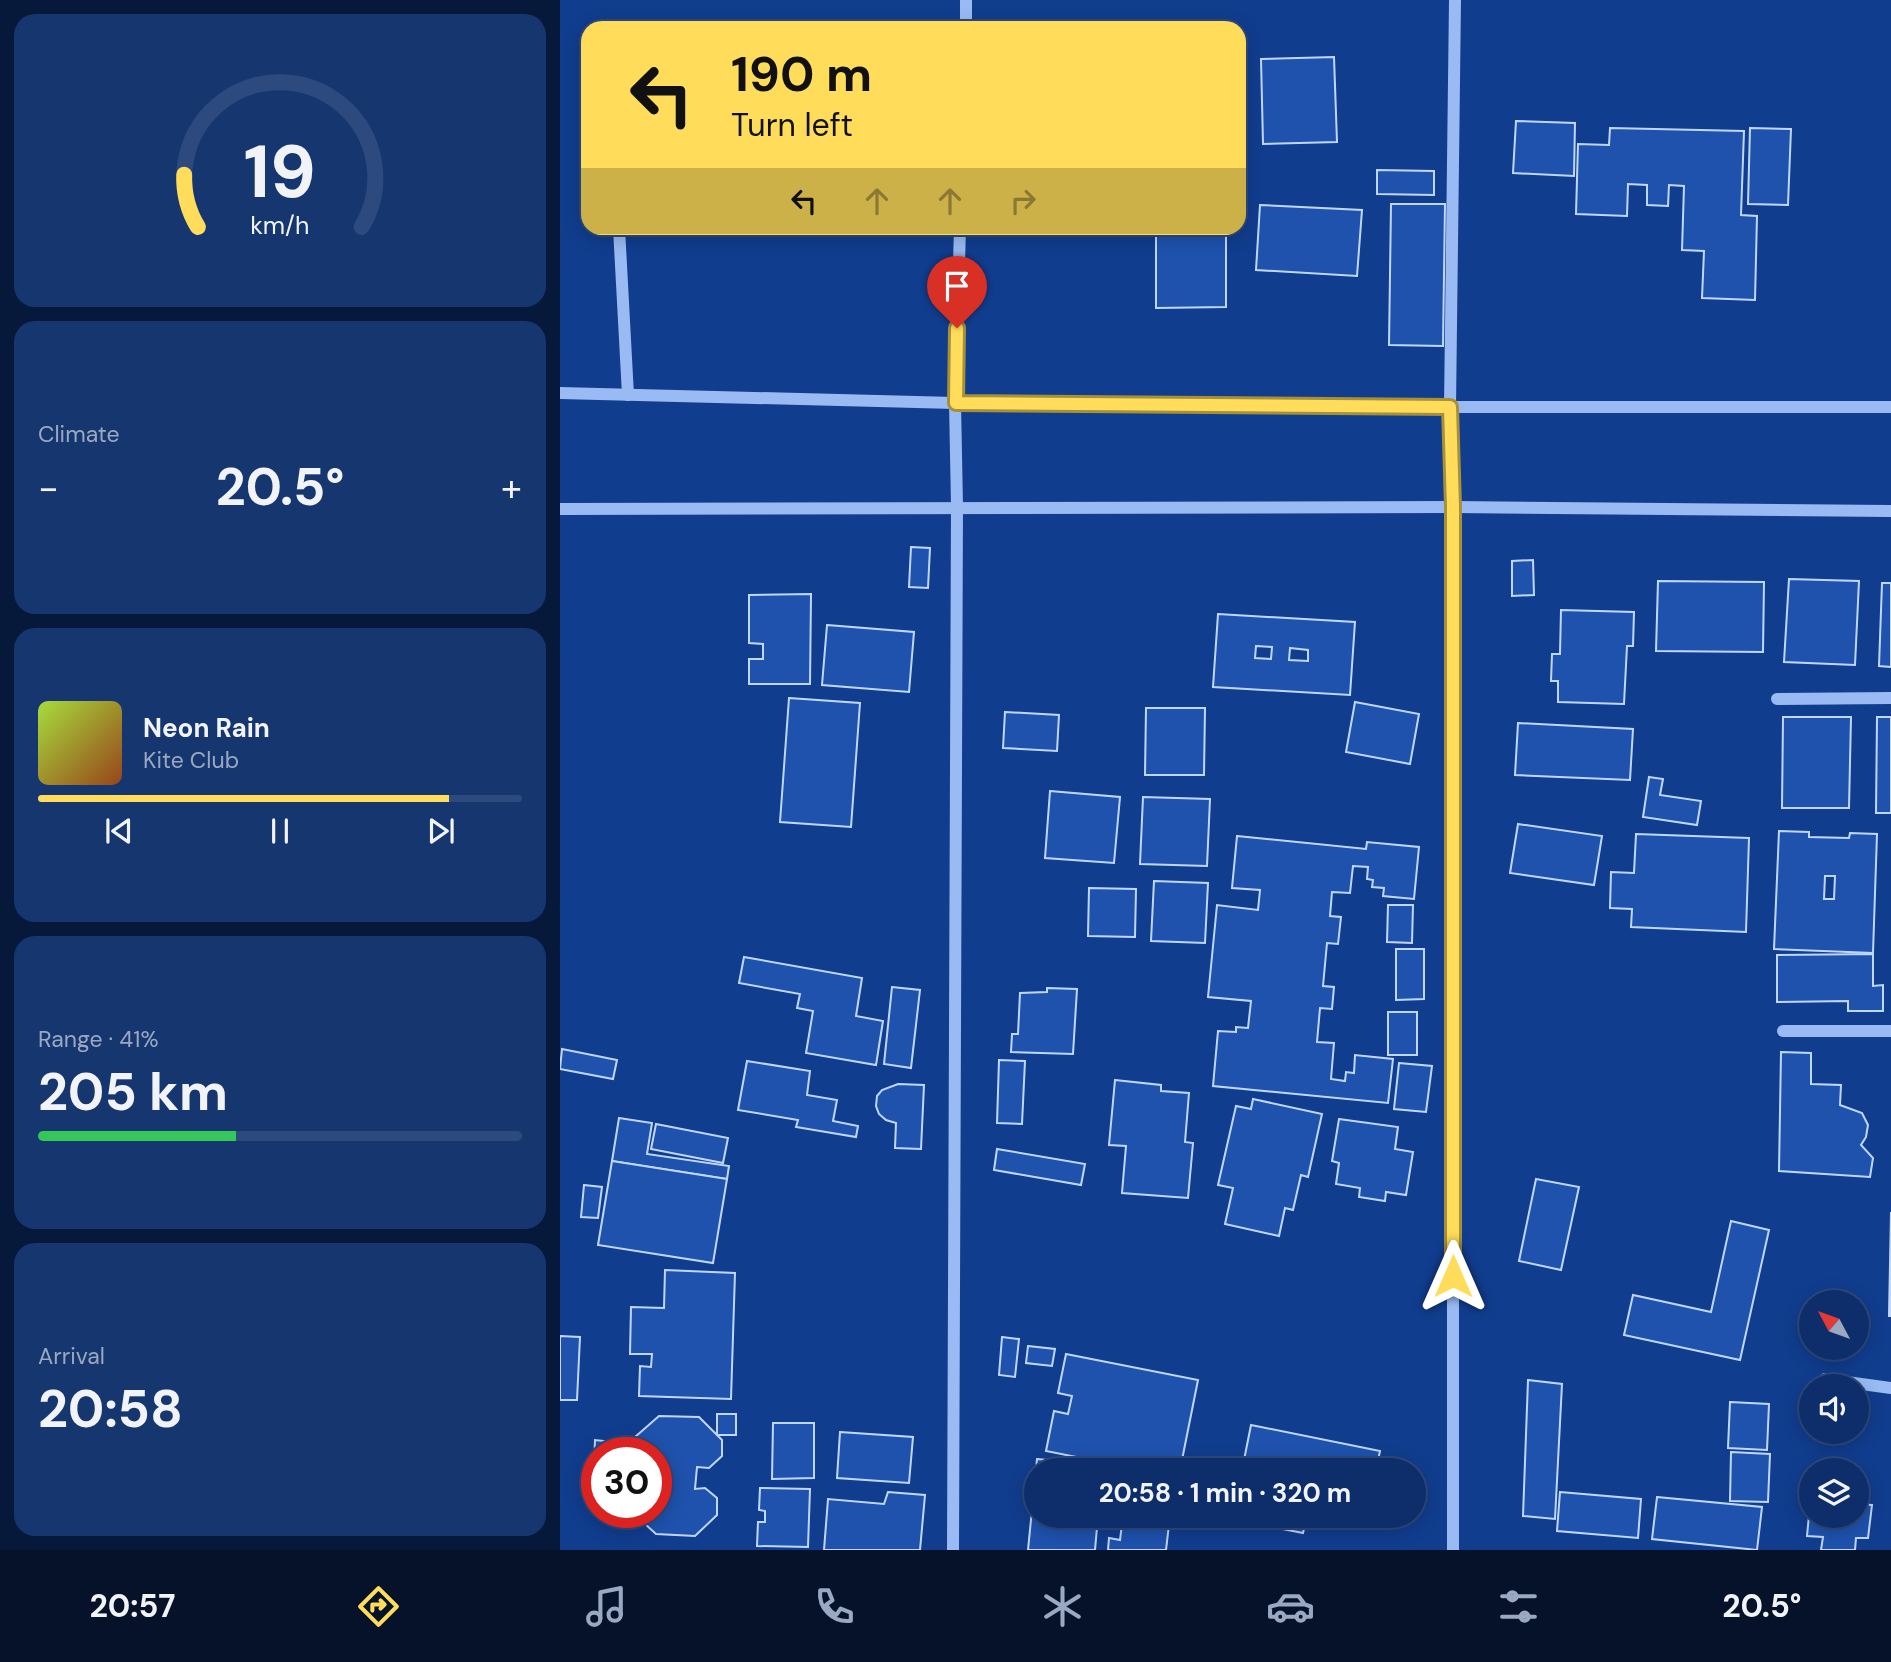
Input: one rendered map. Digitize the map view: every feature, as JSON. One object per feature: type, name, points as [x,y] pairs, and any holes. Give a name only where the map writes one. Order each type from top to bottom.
[{"type":"street","points":[[966,0],[966,21]]},
{"type":"street","points":[[1453,1550],[1453,507],[1450,407],[1455,0]]},
{"type":"street","points":[[620,235],[628,395]]},
{"type":"street","points":[[953,1550],[956,403],[960,235]]},
{"type":"street","points":[[560,393],[956,403],[1891,407]]},
{"type":"street","points":[[560,509],[957,506],[1891,511]]},
{"type":"street","points":[[1777,699],[1891,698]]},
{"type":"street","points":[[1783,1031],[1891,1031]]},
{"type":"street","points":[[1869,1385],[1891,1388]]},
{"type":"building","points":[[1334,57],[1337,142],[1263,144],[1261,59]]},
{"type":"building","points":[[1516,121],[1575,123],[1574,176],[1513,173]]},
{"type":"building","points":[[1610,128],[1744,131],[1741,215],[1757,216],[1755,300],[1702,298],[1704,251],[1682,250],[1684,186],[1669,185],[1668,206],[1647,205],[1647,185],[1628,184],[1627,216],[1576,214],[1578,144],[1609,145]]},
{"type":"building","points":[[1750,128],[1791,129],[1788,205],[1748,204]]},
{"type":"building","points":[[1377,170],[1434,171],[1434,195],[1377,194]]},
{"type":"building","points":[[1391,204],[1445,204],[1443,346],[1389,345]]},
{"type":"building","points":[[1260,205],[1362,210],[1357,276],[1256,270]]},
{"type":"building","points":[[1156,235],[1226,235],[1226,307],[1156,308]]},
{"type":"building","points":[[911,547],[930,548],[928,588],[909,587]]},
{"type":"building","points":[[1533,560],[1534,595],[1512,596],[1512,561]]},
{"type":"building","points":[[1789,579],[1859,581],[1855,665],[1784,662]]},
{"type":"building","points":[[1658,581],[1764,582],[1763,652],[1656,651]]},
{"type":"building","points":[[1882,583],[1891,583],[1891,667],[1879,666]]},
{"type":"building","points":[[811,594],[810,684],[749,684],[749,659],[763,659],[763,644],[749,643],[749,595]]},
{"type":"building","points":[[1561,610],[1634,612],[1633,646],[1627,646],[1624,704],[1558,702],[1558,681],[1551,681],[1552,654],[1560,654]]},
{"type":"building","points":[[1218,614],[1355,622],[1350,695],[1213,687]],"holes":[[[1256,646],[1272,647],[1271,659],[1255,658]],[[1290,648],[1308,650],[1308,661],[1289,660]]]},
{"type":"building","points":[[827,625],[914,632],[909,692],[822,685]]},
{"type":"building","points":[[789,698],[860,703],[851,827],[780,822]]},
{"type":"building","points":[[1355,702],[1419,714],[1410,764],[1346,752]]},
{"type":"building","points":[[1146,708],[1205,708],[1204,775],[1145,775]]},
{"type":"building","points":[[1005,712],[1059,715],[1057,751],[1003,748]]},
{"type":"building","points":[[1783,717],[1851,717],[1849,808],[1782,808]]},
{"type":"building","points":[[1877,717],[1891,717],[1891,813],[1876,813]]},
{"type":"building","points":[[1518,723],[1633,729],[1630,780],[1515,775]]},
{"type":"building","points":[[1649,777],[1663,779],[1660,795],[1701,801],[1697,825],[1643,817]]},
{"type":"building","points":[[1050,791],[1120,797],[1114,863],[1045,858]]},
{"type":"building","points":[[1143,797],[1210,799],[1207,866],[1140,864]]},
{"type":"building","points":[[1518,824],[1602,836],[1594,885],[1510,873]]},
{"type":"building","points":[[1779,831],[1809,832],[1809,837],[1849,838],[1850,833],[1877,834],[1873,953],[1774,949]],"holes":[[[1825,876],[1835,876],[1834,899],[1824,899]]]},
{"type":"building","points":[[1636,834],[1749,838],[1746,932],[1631,927],[1632,909],[1610,908],[1611,872],[1634,873]]},
{"type":"building","points":[[1237,836],[1366,849],[1367,842],[1419,847],[1414,899],[1383,896],[1384,888],[1372,887],[1373,880],[1367,879],[1368,867],[1353,866],[1350,893],[1332,892],[1330,916],[1341,917],[1338,944],[1327,943],[1323,986],[1334,987],[1332,1009],[1320,1008],[1317,1042],[1334,1043],[1331,1079],[1345,1081],[1346,1072],[1354,1073],[1355,1055],[1393,1059],[1388,1103],[1213,1086],[1218,1031],[1236,1032],[1236,1027],[1248,1028],[1251,1001],[1208,997],[1217,905],[1258,910],[1260,890],[1232,888]]},
{"type":"building","points":[[1154,881],[1208,883],[1205,943],[1151,941]]},
{"type":"building","points":[[1089,888],[1136,889],[1135,937],[1088,936]]},
{"type":"building","points":[[1388,905],[1413,905],[1412,943],[1387,942]]},
{"type":"building","points":[[1396,949],[1424,949],[1424,999],[1396,1000]]},
{"type":"building","points":[[1873,954],[1873,986],[1883,985],[1883,1011],[1848,1011],[1848,1001],[1777,1002],[1777,955]]},
{"type":"building","points":[[744,957],[862,978],[856,1016],[883,1021],[876,1065],[806,1053],[813,1011],[797,1008],[800,994],[739,983]]},
{"type":"building","points":[[892,987],[920,990],[911,1068],[884,1064]]},
{"type":"building","points":[[1047,988],[1077,989],[1073,1054],[1011,1052],[1012,1034],[1018,1034],[1020,993],[1047,992]]},
{"type":"building","points":[[1388,1012],[1417,1012],[1417,1055],[1388,1055]]},
{"type":"building","points":[[562,1049],[617,1060],[613,1079],[560,1069]]},
{"type":"building","points":[[1781,1052],[1811,1053],[1811,1084],[1841,1085],[1840,1105],[1862,1113],[1868,1125],[1861,1145],[1873,1158],[1870,1177],[1779,1171]]},
{"type":"building","points":[[999,1060],[1025,1061],[1022,1124],[997,1123]]},
{"type":"building","points":[[747,1061],[810,1071],[807,1095],[837,1100],[833,1121],[858,1126],[856,1137],[796,1127],[798,1120],[738,1110]]},
{"type":"building","points":[[1399,1063],[1432,1066],[1426,1112],[1394,1109]]},
{"type":"building","points":[[1115,1080],[1161,1085],[1161,1091],[1189,1093],[1185,1142],[1193,1143],[1188,1198],[1122,1193],[1126,1146],[1109,1145]]},
{"type":"building","points":[[898,1084],[924,1085],[921,1149],[895,1148],[896,1123],[886,1120],[879,1114],[876,1106],[877,1096],[882,1090]]},
{"type":"building","points":[[1253,1099],[1322,1114],[1308,1177],[1301,1175],[1293,1210],[1285,1208],[1279,1236],[1225,1224],[1233,1188],[1218,1185],[1236,1106],[1251,1109]]},
{"type":"building","points":[[619,1118],[652,1123],[647,1154],[729,1166],[727,1179],[612,1161]]},
{"type":"building","points":[[1339,1119],[1398,1127],[1395,1149],[1413,1152],[1406,1195],[1386,1192],[1385,1201],[1359,1197],[1360,1188],[1336,1184],[1339,1163],[1332,1161]]},
{"type":"building","points":[[656,1124],[728,1138],[723,1163],[651,1149]]},
{"type":"building","points":[[997,1149],[1085,1164],[1081,1185],[994,1170]]},
{"type":"building","points":[[612,1161],[727,1179],[713,1263],[598,1245]]},
{"type":"building","points":[[1536,1179],[1579,1187],[1561,1270],[1519,1261]]},
{"type":"building","points":[[584,1185],[602,1187],[598,1218],[581,1217]]},
{"type":"building","points":[[1891,1212],[1891,1316],[1889,1316]]},
{"type":"building","points":[[1731,1221],[1769,1230],[1740,1360],[1624,1335],[1633,1295],[1711,1312]]},
{"type":"building","points":[[665,1270],[735,1273],[731,1399],[639,1396],[640,1366],[651,1367],[652,1354],[630,1354],[631,1307],[664,1308]]},
{"type":"building","points":[[560,1336],[580,1337],[577,1400],[560,1400]]},
{"type":"building","points":[[1002,1337],[1019,1339],[1015,1377],[999,1375]]},
{"type":"building","points":[[1028,1346],[1055,1349],[1052,1366],[1026,1363]]},
{"type":"building","points":[[1066,1354],[1198,1380],[1182,1458],[1081,1458],[1046,1451],[1054,1411],[1068,1414],[1072,1396],[1058,1393]]},
{"type":"building","points":[[1528,1380],[1562,1384],[1555,1519],[1523,1516]]},
{"type":"building","points":[[1730,1402],[1769,1404],[1767,1450],[1728,1448]]},
{"type":"building","points":[[717,1414],[736,1414],[736,1435],[717,1435]]},
{"type":"building","points":[[659,1416],[699,1417],[722,1440],[722,1456],[709,1468],[697,1467],[695,1489],[705,1488],[717,1498],[717,1515],[695,1536],[656,1534],[649,1528],[672,1528],[672,1437],[635,1437]]},
{"type":"building","points":[[773,1423],[814,1423],[814,1478],[772,1479]]},
{"type":"building","points":[[1251,1425],[1380,1451],[1379,1458],[1244,1458]]},
{"type":"building","points":[[840,1432],[913,1437],[909,1483],[837,1478]]},
{"type":"building","points":[[1731,1452],[1770,1454],[1768,1502],[1730,1501]]},
{"type":"building","points":[[760,1488],[810,1489],[808,1547],[757,1546],[758,1522],[765,1522],[765,1511],[759,1510]]},
{"type":"building","points":[[888,1492],[925,1495],[920,1550],[824,1550],[828,1499],[884,1504]]},
{"type":"building","points":[[1560,1492],[1641,1499],[1638,1538],[1557,1531]]},
{"type":"building","points":[[1657,1497],[1762,1507],[1757,1550],[1652,1539]]},
{"type":"building","points":[[1869,1505],[1872,1505],[1868,1538],[1856,1538],[1855,1550],[1821,1550],[1823,1537],[1807,1536],[1808,1528],[1869,1528]]},
{"type":"building","points":[[1030,1528],[1097,1528],[1095,1550],[1028,1550]]},
{"type":"building","points":[[1122,1528],[1169,1528],[1166,1550],[1108,1550],[1109,1538],[1120,1540]]},
{"type":"building","points":[[1278,1528],[1304,1528],[1303,1533]]},
{"type":"route","points":[[957,328],[956,403],[1450,407],[1453,507],[1453,1276]]}]
